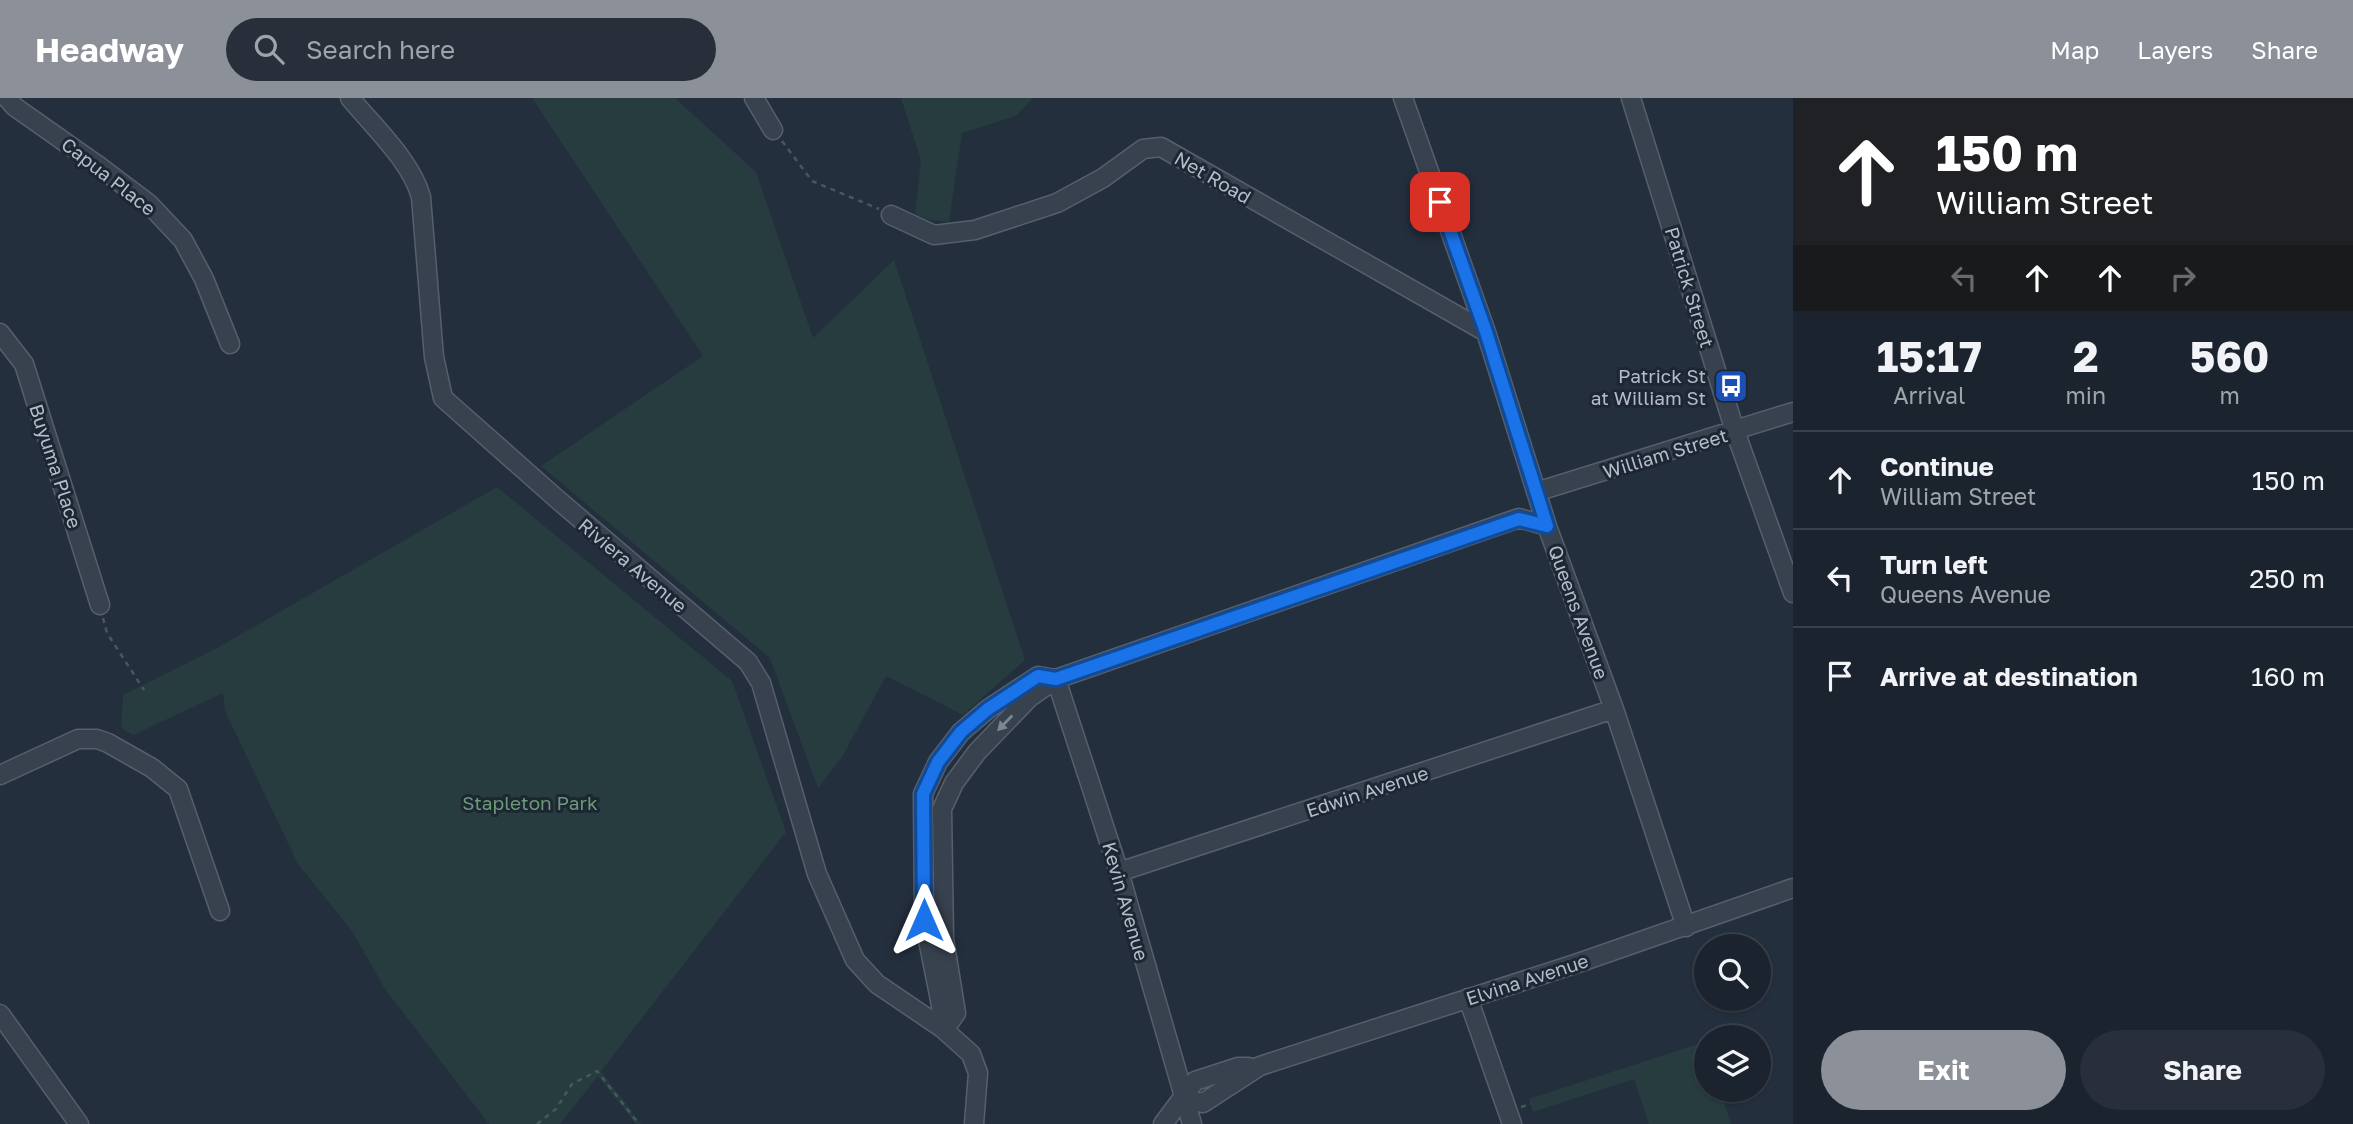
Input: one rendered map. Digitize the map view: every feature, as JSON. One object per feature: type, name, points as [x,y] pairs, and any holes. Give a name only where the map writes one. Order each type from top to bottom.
[{"type":"street","name":"Capua Place","points":[[6,98],[149,204],[183,240],[204,279],[230,344]]},
{"type":"street","name":"Riviera Avenue","points":[[350,98],[417,183],[421,197],[434,357],[443,398],[748,662],[761,683],[817,874],[855,960],[877,984],[942,1028],[971,1054],[978,1073],[974,1124]]},
{"type":"street","points":[[754,98],[773,130]]},
{"type":"street","name":"Queens Avenue","points":[[1403,98],[1486,332],[1547,526],[1614,709],[1686,927]]},
{"type":"street","name":"Patrick Street","points":[[1631,98],[1735,431],[1793,593]]},
{"type":"street","name":"Net Road","points":[[891,215],[934,235],[975,230],[1057,203],[1103,178],[1143,149],[1161,147],[1486,332]]},
{"type":"street","name":"Buyuma Place","points":[[0,333],[24,364],[100,605]]},
{"type":"street","name":"William Street","points":[[1536,492],[1793,412]]},
{"type":"street","points":[[942,1028],[956,1013],[944,939],[942,809],[954,783],[977,752],[1029,698],[1056,679],[1519,519],[1547,526]]},
{"type":"street","points":[[942,1028],[941,1005],[924,920],[923,794],[938,762],[961,732],[988,709],[1038,676],[1056,679]]},
{"type":"street","name":"Kevin Avenue","points":[[1056,679],[1119,872],[1192,1124]]},
{"type":"street","name":"Edwin Avenue","points":[[1119,872],[1614,709]]},
{"type":"street","points":[[0,775],[78,739],[88,737],[108,743],[152,768],[178,789],[220,911]]},
{"type":"street","name":"Elvina Avenue","points":[[1183,1098],[1203,1103],[1260,1066],[1686,927],[1793,888]]},
{"type":"street","points":[[1468,998],[1512,1124]]},
{"type":"street","points":[[0,1014],[79,1124]]},
{"type":"street","points":[[1163,1124],[1183,1098]]},
{"type":"path","points":[[773,130],[812,181],[891,215]]},
{"type":"path","points":[[100,605],[107,633],[144,690]]},
{"type":"path","points":[[537,1124],[556,1109],[572,1084],[597,1071],[639,1124]]},
{"type":"green space","points":[[532,98],[675,98],[756,172],[813,338],[894,260],[1025,660],[963,715],[886,676],[842,757],[818,788],[770,658],[541,466],[703,356]]},
{"type":"green space","points":[[901,98],[1033,98],[1016,116],[962,133],[949,222],[929,220],[915,214],[921,160]]},
{"type":"green space","name":"Stapleton Park","points":[[497,487],[732,681],[786,832],[601,1071],[641,1124],[636,1124],[598,1076],[560,1124],[489,1124],[385,989],[352,931],[298,864],[225,711],[223,693],[133,735],[121,728],[123,695],[217,648]]},
{"type":"green space","points":[[1694,1045],[1694,1102],[1724,1102],[1731,1124],[1649,1124],[1634,1079],[1533,1112],[1529,1099]]},
{"type":"place","name":"Patrick St at William St","points":[[1731,386]]},
{"type":"route","points":[[924,920],[923,794],[938,762],[961,732],[988,709],[1038,676],[1056,679],[1519,519],[1547,526],[1486,332],[1440,202]]}]
